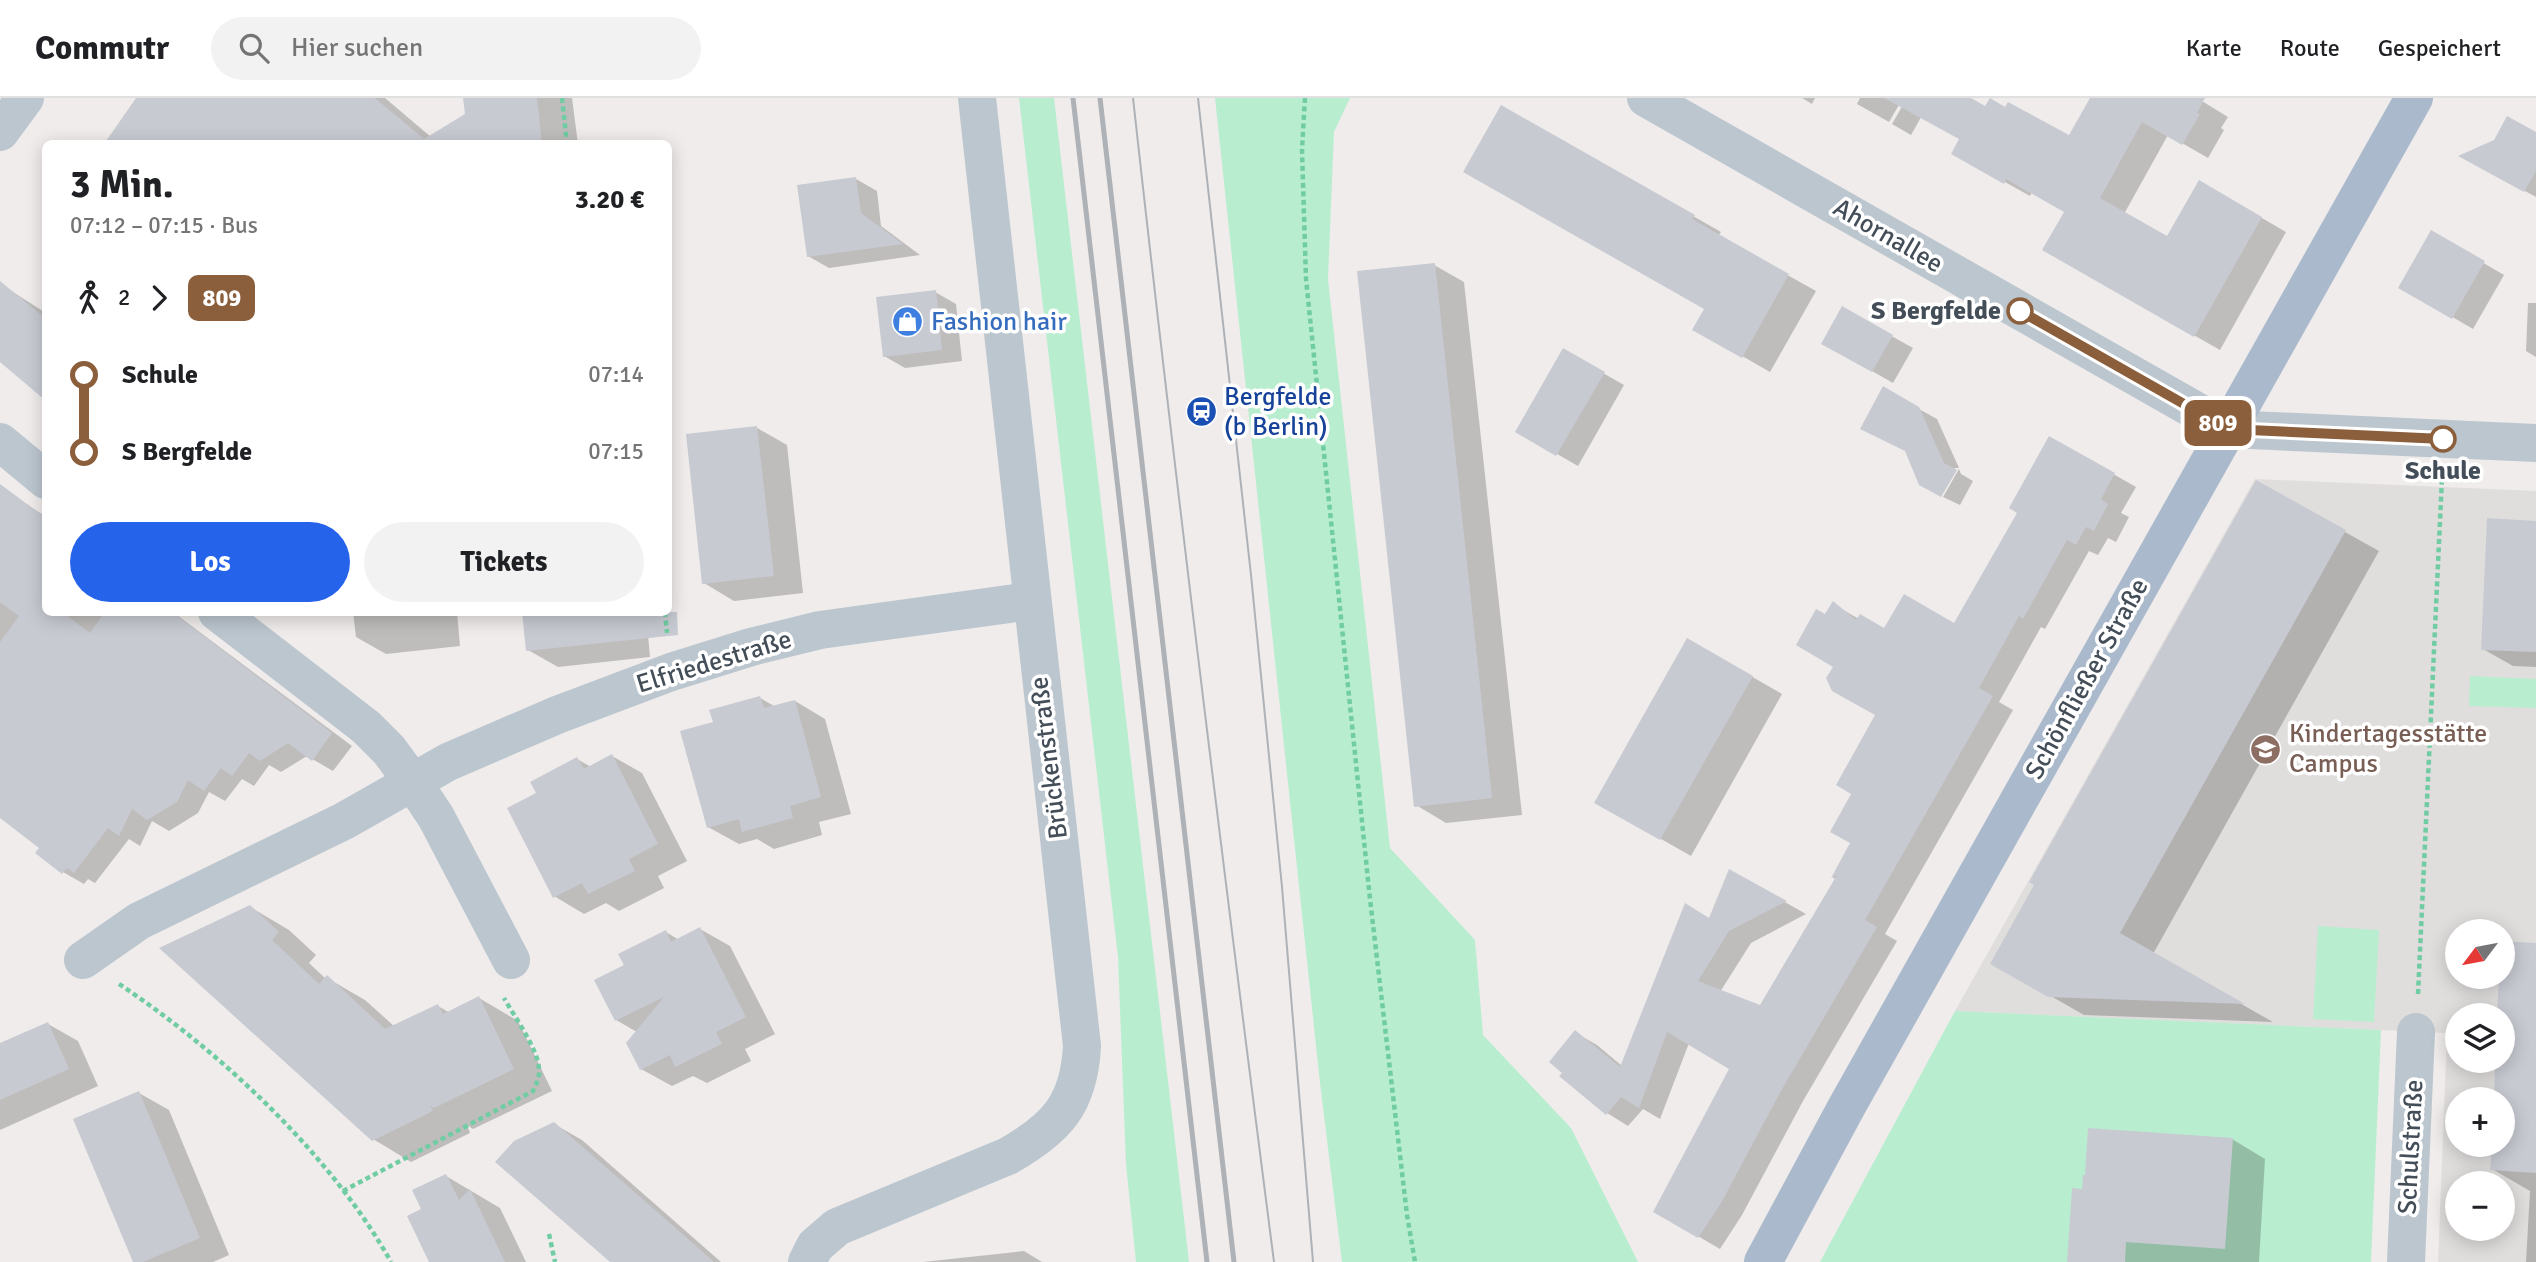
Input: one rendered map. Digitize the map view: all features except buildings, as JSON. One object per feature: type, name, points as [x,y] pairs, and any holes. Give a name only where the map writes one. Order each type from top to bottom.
[{"type":"main road","name":"Schönfließer Straße","points":[[1763,1262],[1861,1082],[2414,98]]},
{"type":"street","points":[[0,132],[24,98]]},
{"type":"street","name":"Brückenstraße","points":[[807,1262],[815,1246],[837,1227],[1008,1156],[1033,1142],[1055,1123],[1070,1101],[1081,1073],[1082,1046],[977,98]]},
{"type":"street","name":"Ahornallee","points":[[1646,98],[2228,429],[2536,443]]},
{"type":"street","points":[[0,442],[42,477]]},
{"type":"street","name":"Elfriedestraße","points":[[83,960],[139,921],[344,821],[412,780],[448,762],[557,715],[671,672],[751,647],[820,630],[1031,601]]},
{"type":"street","points":[[222,616],[366,727],[389,750],[436,817],[511,960]]},
{"type":"street","name":"Schulstraße","points":[[2406,1262],[2417,1032]]},
{"type":"path","points":[[562,98],[567,140]]},
{"type":"path","points":[[1305,98],[1302,150],[1306,279],[1370,899],[1407,1215],[1415,1262]]},
{"type":"path","points":[[2417,1032],[2443,439]]},
{"type":"path","points":[[83,960],[133,993],[191,1038],[297,1136],[343,1191],[391,1262]]},
{"type":"path","points":[[343,1191],[533,1091],[539,1069],[536,1057],[490,972],[511,960]]},
{"type":"path","points":[[549,1234],[555,1262]]},
{"type":"shaded area","name":"Kindertagesstätte Campus","points":[[2255,479],[2536,491],[2536,1262],[2438,1262],[2445,1073],[2515,1073],[2515,1003],[2445,1003],[2445,1033],[1955,1011]]},
{"type":"green space","points":[[1019,98],[1054,98],[1189,1262],[1136,1262],[1126,1164],[1118,957]]},
{"type":"green space","points":[[1215,98],[1350,98],[1334,132],[1328,279],[1390,848],[1475,940],[1483,1035],[1571,1128],[1638,1262],[1342,1262],[1320,1083]]},
{"type":"green space","points":[[2470,676],[2536,679],[2536,708],[2469,706]]},
{"type":"green space","points":[[2318,926],[2379,930],[2374,1022],[2313,1019]]},
{"type":"green space","points":[[1955,1011],[2381,1030],[2371,1262],[1820,1262]]},
{"type":"tram line","points":[[1133,98],[1201,680],[1274,1262]]},
{"type":"tram line","points":[[1198,98],[1251,575],[1282,887],[1313,1262]]},
{"type":"railway","points":[[1073,98],[1207,1262]]},
{"type":"railway","points":[[1100,98],[1234,1262]]},
{"type":"bus line","name":"809","points":[[2020,311],[2228,429],[2443,439]]},
{"type":"place","name":"S Bergfelde","points":[[2020,311]]},
{"type":"place","name":"Fashion hair","points":[[908,322]]},
{"type":"place","name":"Bergfelde (b Berlin)","points":[[1201,412]]},
{"type":"place","name":"Schule","points":[[2443,439]]},
{"type":"place","name":"Kindertagesstätte Campus","points":[[2266,749]]}]
